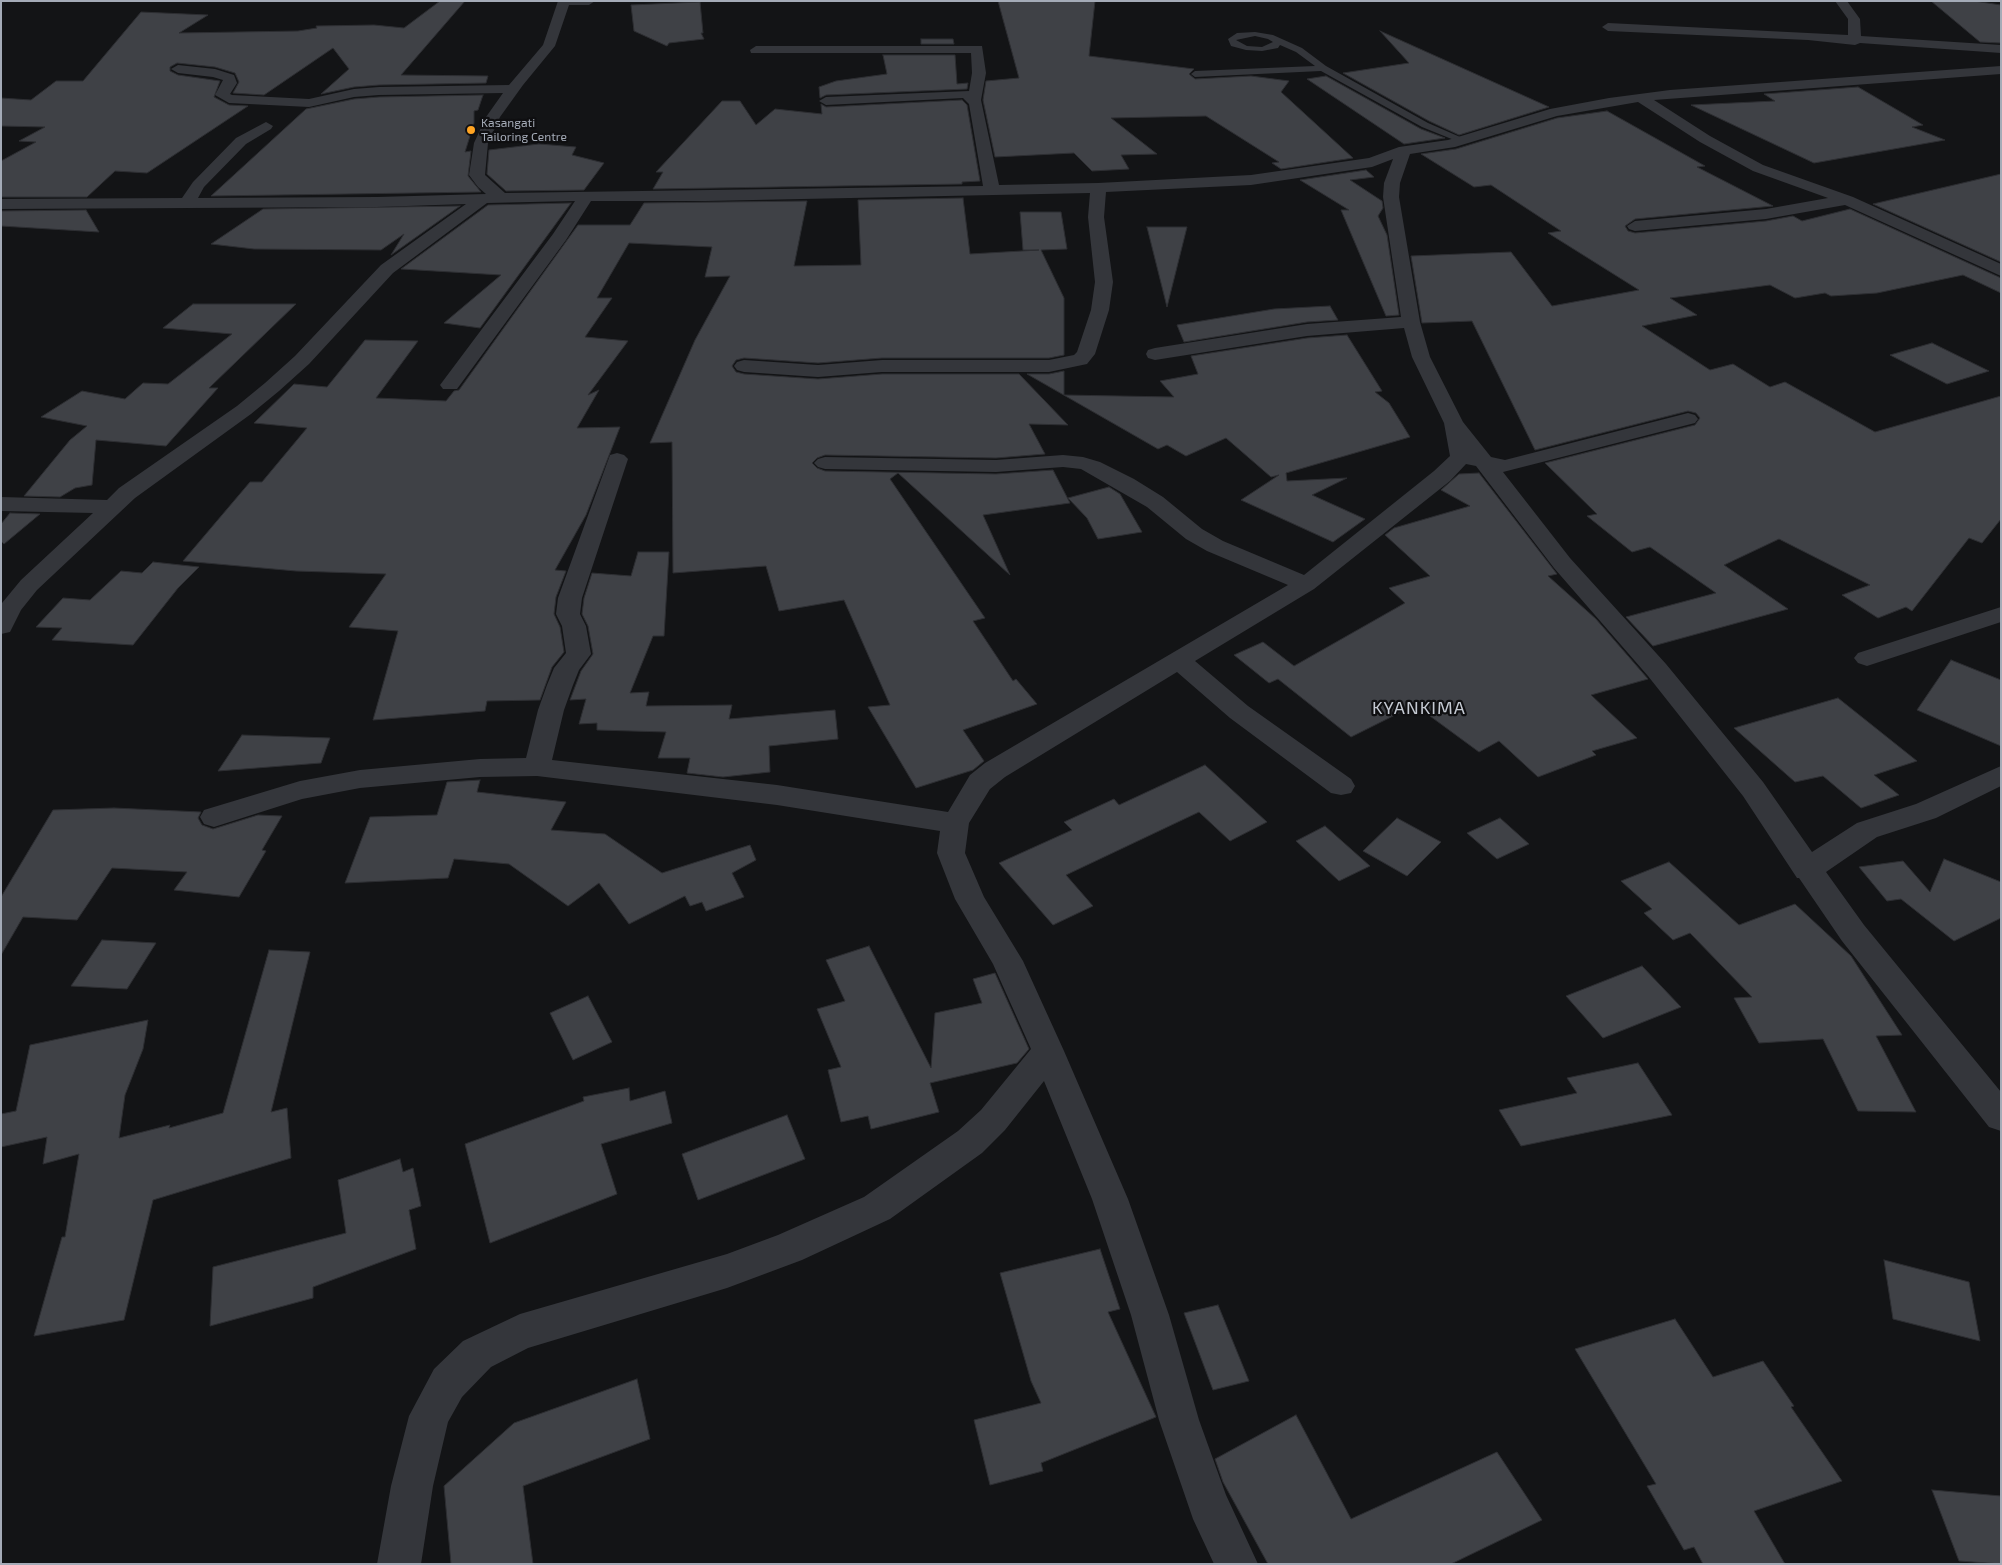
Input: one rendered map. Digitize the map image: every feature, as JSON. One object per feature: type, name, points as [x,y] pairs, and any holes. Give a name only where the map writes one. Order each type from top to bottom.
[{"type":"street","points":[[492,198],[477,175],[477,160],[486,130],[513,89],[548,46],[557,27],[564,2],[589,1]]},
{"type":"street","points":[[1840,1],[1854,19],[1855,41]]},
{"type":"street","points":[[1608,27],[2001,49]]},
{"type":"street","points":[[756,50],[978,49],[979,73],[974,100],[992,190]]},
{"type":"street","points":[[178,69],[215,73],[229,78],[230,83],[222,96],[229,99],[309,103],[364,92],[410,89],[513,89]]},
{"type":"street","points":[[1,204],[706,196],[1098,188],[1277,178],[1372,162],[1404,150],[1462,140],[1563,110],[1641,98],[2001,70]]},
{"type":"street","points":[[826,101],[966,94],[974,100]]},
{"type":"street","points":[[1641,98],[1705,139],[1758,168],[1847,200],[2001,271]]},
{"type":"street","points":[[188,202],[198,185],[241,141],[266,126]]},
{"type":"street","points":[[1404,150],[1392,183],[1391,197],[1411,322],[1421,357],[1471,459],[1501,483],[1562,563],[1657,670],[1753,790],[1852,933],[1996,1107]]},
{"type":"street","points":[[744,366],[818,371],[882,366],[1049,366],[1080,360],[1086,354],[1100,310],[1104,282],[1096,217],[1098,188]]},
{"type":"street","points":[[450,385],[560,236],[586,196]]},
{"type":"street","points":[[1,627],[10,608],[29,585],[127,493],[272,387],[302,360],[387,269],[492,198]]},
{"type":"street","points":[[1634,226],[1766,214],[1847,200]]},
{"type":"street","points":[[1155,354],[1307,330],[1411,322]]},
{"type":"street","points":[[1236,1564],[1201,1485],[1179,1420],[1150,1315],[1110,1199],[1048,1051],[1007,961],[966,890],[951,853],[955,823],[980,782],[995,770],[1306,584],[1442,476],[1471,459],[1505,466],[1688,419]]},
{"type":"street","points":[[537,767],[551,710],[560,685],[567,668],[579,654],[574,626],[568,614],[570,598],[617,459]]},
{"type":"street","points":[[825,463],[996,466],[1063,461],[1082,463],[1093,466],[1155,502],[1194,534],[1215,546],[1306,584]]},
{"type":"street","points":[[1,504],[111,507]]},
{"type":"street","points":[[1867,658],[2001,614]]},
{"type":"street","points":[[1179,660],[1239,712],[1341,786]]},
{"type":"street","points":[[214,817],[300,790],[360,779],[462,769],[537,767],[777,795],[955,823]]},
{"type":"street","points":[[1807,870],[1867,830],[1926,811],[2001,775]]},
{"type":"street","points":[[399,1564],[412,1486],[429,1416],[448,1383],[477,1354],[520,1332],[727,1271],[789,1248],[877,1208],[970,1142],[993,1120],[1048,1051]]},
{"type":"lane","points":[[1311,60],[1262,49],[1246,48],[1234,44],[1232,39],[1240,35],[1255,34],[1270,37],[1299,50],[1323,68],[1425,125],[1462,140]]},
{"type":"lane","points":[[1262,49],[1275,46],[1278,41]]},
{"type":"lane","points":[[1195,74],[1323,68]]},
{"type":"building","points":[[440,1],[465,1],[401,75],[488,76],[486,83],[379,85],[354,87],[321,94],[349,69],[333,48],[264,95],[233,93],[239,82],[235,73],[215,67],[177,63],[170,67],[170,71],[178,75],[220,81],[214,97],[229,105],[248,106],[147,173],[115,171],[87,197],[1,197],[1,161],[36,142],[19,141],[45,127],[1,126],[1,98],[31,100],[56,81],[83,81],[141,12],[208,15],[179,33],[298,31],[317,28],[316,26],[374,25],[404,28]]},
{"type":"building","points":[[998,1],[1095,1],[1089,56],[1194,69],[1189,74],[1195,79],[1251,76],[1289,81],[1281,92],[1353,158],[1281,169],[1272,163],[1279,162],[1206,116],[1111,118],[1157,154],[1121,155],[1129,169],[1092,171],[1074,153],[995,157],[983,100],[986,81],[1019,78]]},
{"type":"building","points":[[1931,1],[1974,1],[2001,5],[2001,43],[1980,42]]},
{"type":"building","points":[[700,2],[703,33],[701,33],[704,39],[669,43],[667,46],[634,31],[631,5]]},
{"type":"building","points":[[1380,31],[1549,107],[1459,135],[1429,121],[1343,73],[1409,63]]},
{"type":"building","points":[[921,39],[953,39],[954,44],[921,44]]},
{"type":"building","points":[[883,55],[955,55],[957,84],[968,83],[967,89],[826,95],[820,98],[819,87],[836,81],[887,74]]},
{"type":"building","points":[[1326,76],[1421,129],[1445,138],[1404,144],[1307,79]]},
{"type":"building","points":[[1858,87],[1923,125],[1912,127],[1945,140],[1814,163],[1691,105],[1775,101],[1764,94]]},
{"type":"building","points":[[483,95],[478,110],[474,111],[474,123],[465,152],[471,151],[468,176],[481,192],[211,196],[306,109],[354,99],[379,97]]},
{"type":"building","points":[[962,100],[967,105],[980,181],[962,182],[962,184],[653,189],[663,172],[656,172],[722,101],[740,101],[756,125],[775,109],[822,114],[821,104],[826,107]]},
{"type":"building","points":[[1607,111],[1705,166],[1697,167],[1773,206],[1635,219],[1625,226],[1628,231],[1635,233],[1766,221],[1793,216],[1802,221],[1850,209],[2001,278],[2001,293],[1963,275],[1877,293],[1831,296],[1825,293],[1795,298],[1770,285],[1670,298],[1697,315],[1642,326],[1710,370],[1733,364],[1770,387],[1785,382],[1875,432],[2001,396],[2001,519],[1982,543],[1969,538],[1912,611],[1906,607],[1878,618],[1842,595],[1870,585],[1779,539],[1724,565],[1788,609],[1653,646],[1626,617],[1716,593],[1650,547],[1632,552],[1587,516],[1597,514],[1545,463],[1695,425],[1700,418],[1696,413],[1688,411],[1535,450],[1472,321],[1422,323],[1411,256],[1511,252],[1552,306],[1639,290],[1548,233],[1561,231],[1491,185],[1474,187],[1421,154],[1456,149],[1557,118]]},
{"type":"building","points":[[539,144],[576,147],[572,155],[604,163],[584,190],[506,191],[487,174],[489,150]]},
{"type":"building","points":[[1366,170],[1374,177],[1350,180],[1382,201],[1383,208],[1378,216],[1387,235],[1399,315],[1386,316],[1341,210],[1349,210],[1300,180]]},
{"type":"building","points":[[2001,174],[2001,262],[1873,204]]},
{"type":"building","points":[[963,198],[970,254],[1039,250],[1023,250],[1020,212],[1061,212],[1067,249],[1041,250],[1064,298],[1064,355],[1049,358],[882,358],[818,363],[744,358],[736,360],[732,366],[736,372],[744,374],[818,379],[882,374],[1019,374],[1068,425],[1029,424],[1045,454],[996,458],[825,455],[817,458],[812,463],[817,468],[825,471],[996,474],[1053,470],[1070,503],[983,515],[1010,575],[898,473],[890,479],[985,618],[973,621],[1013,681],[1016,679],[1037,704],[963,730],[984,761],[973,770],[916,788],[868,707],[890,705],[844,600],[779,611],[766,566],[673,573],[672,442],[650,443],[695,340],[730,276],[705,277],[712,247],[629,243],[597,298],[612,298],[585,337],[628,341],[588,395],[599,390],[577,428],[620,427],[586,515],[555,570],[566,571],[556,597],[554,614],[560,627],[564,652],[552,667],[540,700],[487,701],[485,711],[373,720],[398,631],[349,627],[386,574],[296,571],[183,561],[250,482],[262,482],[307,428],[254,423],[294,384],[327,387],[365,340],[418,341],[376,398],[446,401],[454,391],[459,390],[578,225],[630,225],[644,203],[807,201],[794,266],[861,265],[858,200]]},
{"type":"building","points":[[571,203],[480,328],[444,323],[501,275],[401,269],[488,205]]},
{"type":"building","points":[[460,206],[391,255],[404,234],[381,250],[254,249],[211,244],[263,209]]},
{"type":"building","points":[[86,210],[99,232],[1,226],[1,211]]},
{"type":"building","points":[[1147,227],[1187,227],[1167,307]]},
{"type":"building","points":[[193,304],[296,304],[209,388],[218,388],[166,446],[96,440],[92,485],[75,488],[60,497],[24,496],[70,440],[87,426],[41,417],[82,391],[125,399],[143,383],[168,384],[232,334],[163,328]]},
{"type":"building","points":[[1330,306],[1338,320],[1307,322],[1184,342],[1177,325],[1274,309]]},
{"type":"building","points":[[1347,335],[1382,391],[1375,392],[1389,403],[1410,437],[1286,473],[1287,481],[1347,478],[1312,495],[1365,519],[1333,542],[1241,500],[1279,475],[1271,477],[1226,438],[1186,456],[1167,445],[1158,449],[1027,374],[1049,374],[1064,371],[1064,395],[1174,397],[1160,381],[1198,374],[1191,356],[1307,338]]},
{"type":"building","points":[[1932,343],[1989,371],[1947,384],[1890,355]]},
{"type":"building","points":[[1479,473],[1557,574],[1548,576],[1596,619],[1648,679],[1591,695],[1637,738],[1592,751],[1596,755],[1538,777],[1499,741],[1479,752],[1415,705],[1351,737],[1278,679],[1269,683],[1234,655],[1263,642],[1294,666],[1405,603],[1389,588],[1430,576],[1385,535],[1394,528],[1470,506],[1441,490],[1459,474]]},
{"type":"building","points":[[1109,487],[1120,494],[1142,532],[1098,539],[1087,518],[1068,498]]},
{"type":"building","points":[[10,513],[40,514],[4,544],[1,541],[1,524]]},
{"type":"building","points":[[638,552],[669,552],[664,636],[653,636],[630,693],[649,692],[646,706],[732,705],[729,719],[835,710],[838,739],[769,746],[770,772],[723,777],[687,773],[690,758],[658,758],[666,732],[597,730],[597,723],[579,724],[586,699],[570,700],[581,671],[593,654],[588,626],[582,614],[584,598],[592,573],[631,576]]},
{"type":"building","points":[[153,562],[199,567],[178,588],[133,645],[52,640],[62,628],[36,627],[63,598],[90,600],[121,571],[142,573]]},
{"type":"building","points":[[1951,660],[2001,680],[2001,746],[1917,710]]},
{"type":"building","points":[[1838,698],[1917,761],[1874,775],[1899,795],[1861,808],[1823,776],[1795,782],[1734,728]]},
{"type":"building","points":[[242,735],[330,738],[321,763],[218,771]]},
{"type":"building","points":[[1205,765],[1267,822],[1230,841],[1199,812],[1066,875],[1093,906],[1053,925],[999,863],[1072,830],[1064,822],[1114,799],[1119,805]]},
{"type":"building","points":[[480,780],[477,792],[566,802],[551,830],[605,834],[662,873],[750,845],[756,860],[732,873],[744,897],[706,911],[702,902],[690,906],[685,896],[629,924],[599,883],[568,906],[509,864],[454,859],[448,878],[345,883],[370,817],[437,815],[447,782]]},
{"type":"building","points":[[114,808],[201,812],[198,818],[202,825],[213,829],[258,815],[282,816],[262,850],[266,851],[239,897],[174,890],[187,872],[112,868],[77,920],[23,917],[1,955],[1,897],[53,810]]},
{"type":"building","points":[[1397,818],[1441,842],[1407,876],[1363,851]]},
{"type":"building","points":[[1500,818],[1529,844],[1497,859],[1467,833]]},
{"type":"building","points":[[1325,826],[1370,866],[1339,881],[1296,841]]},
{"type":"building","points":[[1944,859],[2001,882],[2001,918],[1954,941],[1901,899],[1887,901],[1859,867],[1903,861],[1930,892]]},
{"type":"building","points":[[1669,862],[1739,925],[1795,904],[1851,956],[1902,1035],[1876,1036],[1916,1112],[1858,1111],[1823,1039],[1759,1043],[1734,998],[1752,997],[1690,933],[1673,940],[1644,913],[1652,909],[1621,881]]},
{"type":"building","points":[[102,940],[156,943],[127,989],[71,986]]},
{"type":"building","points":[[869,946],[931,1068],[935,1013],[982,1003],[973,979],[995,973],[1029,1049],[1017,1063],[930,1083],[939,1112],[871,1129],[868,1116],[841,1122],[828,1070],[841,1067],[817,1009],[845,1001],[826,960]]},
{"type":"building","points":[[269,950],[310,952],[271,1112],[287,1108],[291,1158],[153,1200],[124,1320],[34,1336],[62,1237],[65,1237],[79,1154],[43,1164],[47,1137],[1,1147],[1,1114],[16,1111],[30,1045],[148,1020],[143,1049],[125,1095],[119,1138],[170,1125],[169,1128],[223,1113]]},
{"type":"building","points":[[1642,966],[1681,1007],[1603,1038],[1566,996]]},
{"type":"building","points":[[588,996],[612,1042],[573,1060],[550,1013]]},
{"type":"building","points":[[1638,1063],[1672,1115],[1521,1146],[1499,1110],[1577,1093],[1567,1078]]},
{"type":"building","points":[[629,1088],[630,1101],[665,1091],[672,1123],[601,1144],[617,1194],[490,1243],[465,1144],[584,1101],[583,1097]]},
{"type":"building","points":[[787,1115],[805,1159],[698,1200],[682,1154]]},
{"type":"building","points":[[400,1159],[403,1172],[413,1168],[421,1206],[409,1210],[416,1249],[313,1287],[313,1298],[210,1326],[213,1267],[346,1233],[338,1180]]},
{"type":"building","points":[[1100,1249],[1120,1309],[1108,1312],[1156,1417],[1041,1463],[1043,1471],[990,1485],[974,1420],[1041,1403],[1031,1381],[1000,1273]]},
{"type":"building","points":[[1884,1260],[1969,1282],[1980,1341],[1893,1319]]},
{"type":"building","points":[[1218,1305],[1249,1381],[1213,1390],[1184,1313]]},
{"type":"building","points":[[1675,1319],[1713,1377],[1763,1361],[1794,1406],[1791,1407],[1842,1481],[1754,1511],[1785,1564],[1703,1564],[1694,1547],[1684,1550],[1647,1486],[1656,1484],[1575,1349]]},
{"type":"building","points":[[637,1379],[650,1439],[523,1486],[533,1564],[451,1564],[444,1486],[514,1423]]},
{"type":"building","points":[[1296,1415],[1351,1519],[1497,1452],[1542,1520],[1451,1564],[1268,1564],[1223,1482],[1215,1459]]},
{"type":"building","points":[[1932,1490],[2001,1496],[2001,1564],[1959,1561]]},
{"type":"place","name":"Kasangati Tailoring Centre","points":[[471,130]]},
{"type":"district","name":"KYANKIMA","points":[[1419,708]]}]
